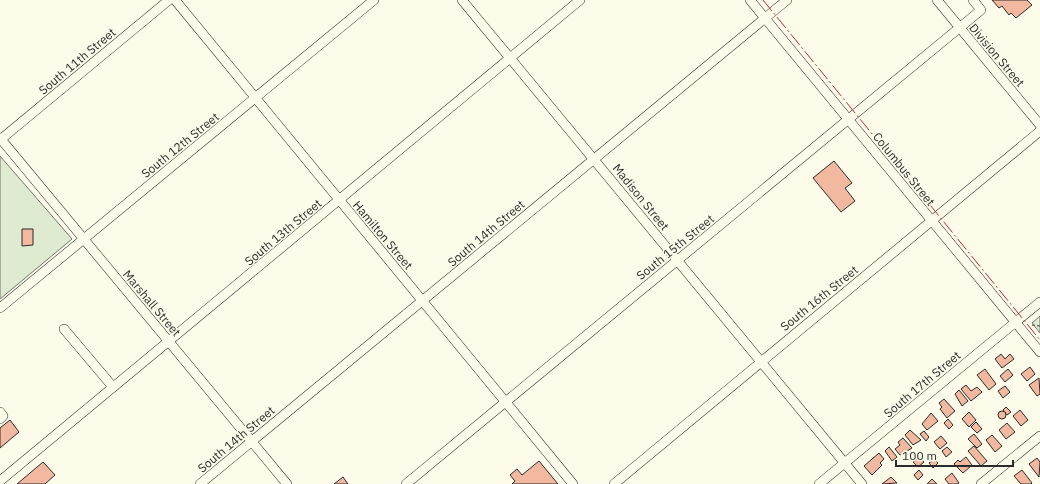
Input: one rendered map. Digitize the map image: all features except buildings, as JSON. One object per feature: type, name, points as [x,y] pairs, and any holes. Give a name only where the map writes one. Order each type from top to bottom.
[{"type":"street","name":"South 11th Street","points":[[0,139],[169,0]]},
{"type":"street","name":"Hamilton Street","points":[[175,0],[573,484]]},
{"type":"street","name":"South 12th Street","points":[[0,308],[256,99],[374,0]]},
{"type":"street","name":"Madison Street","points":[[462,0],[862,484]]},
{"type":"street","name":"South 13th Street","points":[[0,481],[580,0]]},
{"type":"street","name":"Columbus Street","points":[[750,0],[1040,352]]},
{"type":"street","name":"South 14th Street","points":[[200,484],[787,0]]},
{"type":"street","name":"Division Street","points":[[937,0],[1040,125]]},
{"type":"street","name":"South 15th Street","points":[[406,484],[960,28],[981,10],[973,0]]},
{"type":"street","name":"South 16th Street","points":[[614,484],[1040,131]]},
{"type":"street","name":"Marshall Street","points":[[0,139],[287,484]]},
{"type":"street","name":"South 17th Street","points":[[819,484],[1040,302]]},
{"type":"street","points":[[64,330],[113,387]]},
{"type":"street","points":[[0,412],[4,416],[0,419]]},
{"type":"street","points":[[981,484],[1040,436]]},
{"type":"path","points":[[1032,325],[1040,326]]},
{"type":"green space","points":[[0,156],[72,239],[0,299]]},
{"type":"green space","points":[[1040,316],[1040,333],[1032,323]]},
{"type":"power","points":[[763,0],[1040,340]]}]
